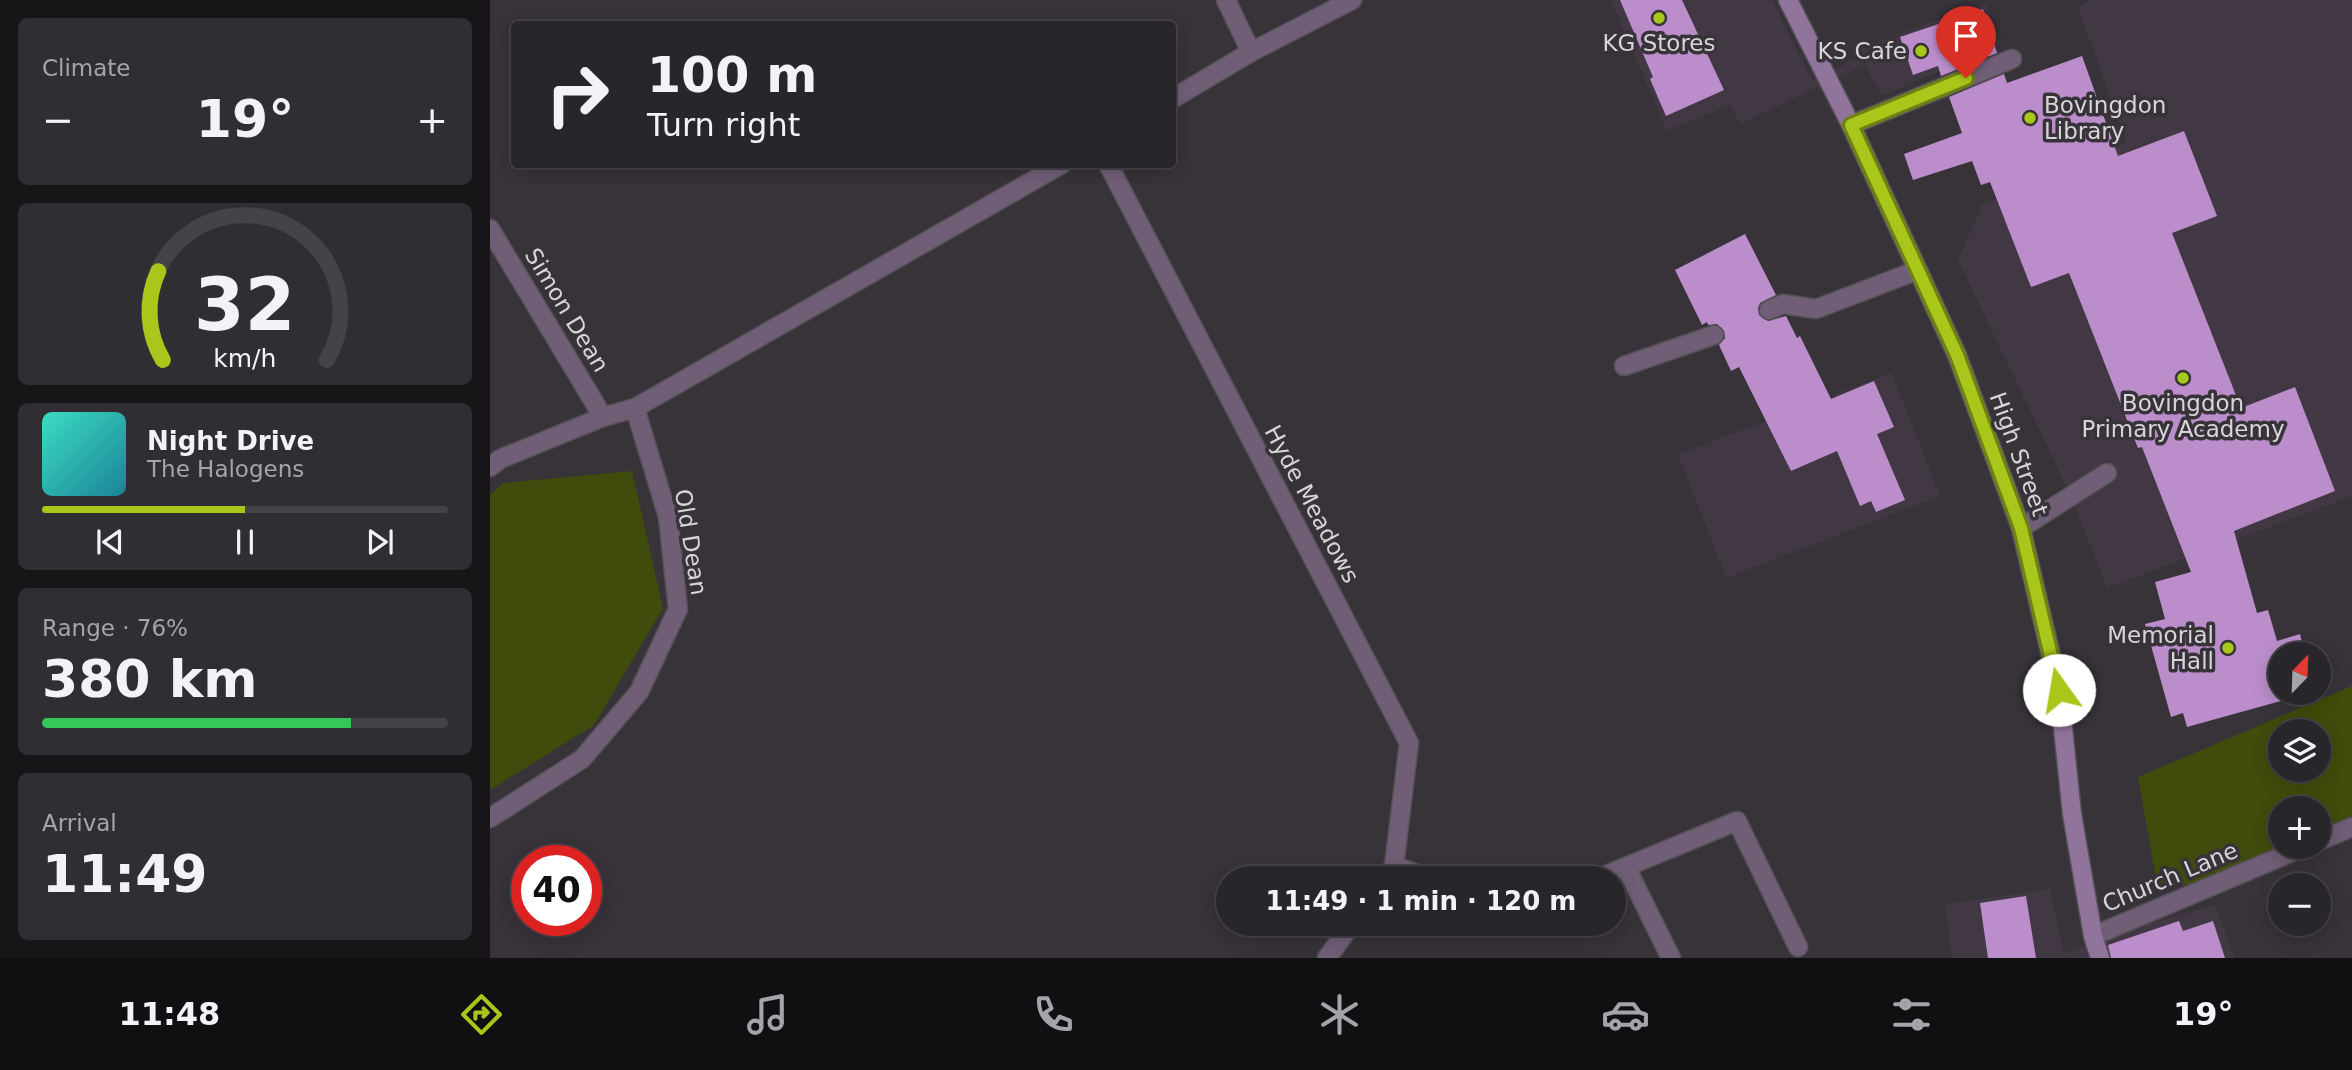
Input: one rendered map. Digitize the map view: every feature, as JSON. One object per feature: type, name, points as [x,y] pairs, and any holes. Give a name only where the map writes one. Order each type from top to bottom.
[{"type":"street","points":[[1226,0],[1251,52]]},
{"type":"street","points":[[1176,97],[1251,52],[1352,0]]},
{"type":"street","name":"High Street","points":[[1788,0],[1851,125],[1957,355],[2021,528],[2059,690],[2072,814],[2093,936],[2100,958]]},
{"type":"street","points":[[1851,125],[2012,59]]},
{"type":"street","points":[[490,467],[500,460],[603,417],[635,408],[1055,168]]},
{"type":"street","name":"Hyde Meadows","points":[[1110,168],[1409,743],[1391,866]]},
{"type":"street","name":"Simon Dean","points":[[490,229],[603,417]]},
{"type":"street","points":[[1769,310],[1783,304],[1815,309],[1917,270]]},
{"type":"street","points":[[1625,366],[1714,335]]},
{"type":"street","name":"Old Dean","points":[[490,818],[582,759],[639,692],[678,609],[668,517],[635,408]]},
{"type":"street","points":[[2021,528],[2107,473]]},
{"type":"street","points":[[1671,958],[1626,867],[1737,821],[1798,947]]},
{"type":"street","points":[[2331,836],[2352,827]]},
{"type":"street","name":"Church Lane","points":[[2093,936],[2276,859]]},
{"type":"street","points":[[1327,958],[1343,936]]},
{"type":"shaded area","points":[[1611,0],[1772,0],[1812,81],[1863,55],[1860,48],[1986,3],[2000,45],[1882,96],[1865,65],[1740,124],[1730,105],[1667,131]]},
{"type":"shaded area","name":"Bovingdon Primary Academy","points":[[2091,0],[2352,0],[2352,496],[2107,588],[2071,496],[1958,260],[1982,205],[2126,142],[2078,7]]},
{"type":"shaded area","points":[[1892,373],[1940,496],[1726,578],[1678,454]]},
{"type":"shaded area","points":[[2050,889],[2064,954],[2113,934],[2215,905],[2235,958],[1952,958],[1945,904]]},
{"type":"green space","points":[[632,471],[663,608],[594,725],[490,790],[490,495],[503,483]]},
{"type":"green space","points":[[2352,686],[2352,820],[2331,830],[2331,796],[2268,796],[2268,858],[2191,884],[2157,884],[2138,777],[2268,722],[2268,782],[2331,782],[2331,719],[2274,719],[2307,705],[2331,705],[2331,695]]},
{"type":"building","points":[[1620,0],[1682,0],[1724,90],[1666,116],[1650,79],[1653,77]]},
{"type":"building","points":[[1983,9],[1997,53],[1941,76],[1938,66],[1913,75],[1900,37]]},
{"type":"building","points":[[2082,56],[2118,156],[2184,131],[2217,216],[2172,233],[2241,408],[2295,387],[2335,491],[2234,531],[2257,613],[2268,610],[2277,641],[2300,634],[2302,642],[2268,642],[2268,705],[2187,727],[2183,713],[2171,717],[2145,624],[2165,619],[2155,582],[2191,572],[2142,447],[2138,448],[2069,273],[2031,287],[1990,182],[1981,185],[1972,161],[1913,180],[1904,154],[1962,133],[1949,97],[2004,74],[2007,83]]},
{"type":"building","points":[[1745,234],[1776,295],[1760,303],[1759,315],[1768,321],[1786,316],[1797,338],[1800,336],[1831,399],[1874,381],[1894,427],[1877,434],[1905,500],[1876,512],[1871,501],[1860,506],[1837,451],[1791,471],[1739,367],[1731,371],[1719,345],[1725,338],[1724,331],[1717,324],[1708,325],[1707,322],[1702,325],[1675,270]]},
{"type":"building","points":[[2026,896],[2036,958],[1988,958],[1980,903]]},
{"type":"building","points":[[2179,921],[2183,931],[2213,921],[2225,958],[2111,958],[2108,945]]},
{"type":"place","name":"KG Stores","points":[[1659,18]]},
{"type":"place","name":"KS Cafe","points":[[1921,51]]},
{"type":"place","name":"Bovingdon Library","points":[[2030,118]]},
{"type":"place","name":"Bovingdon Primary Academy","points":[[2183,378]]},
{"type":"place","name":"Memorial Hall","points":[[2228,648]]},
{"type":"route","points":[[1966,78],[1851,125],[1957,355],[2021,528],[2059,690]]}]
